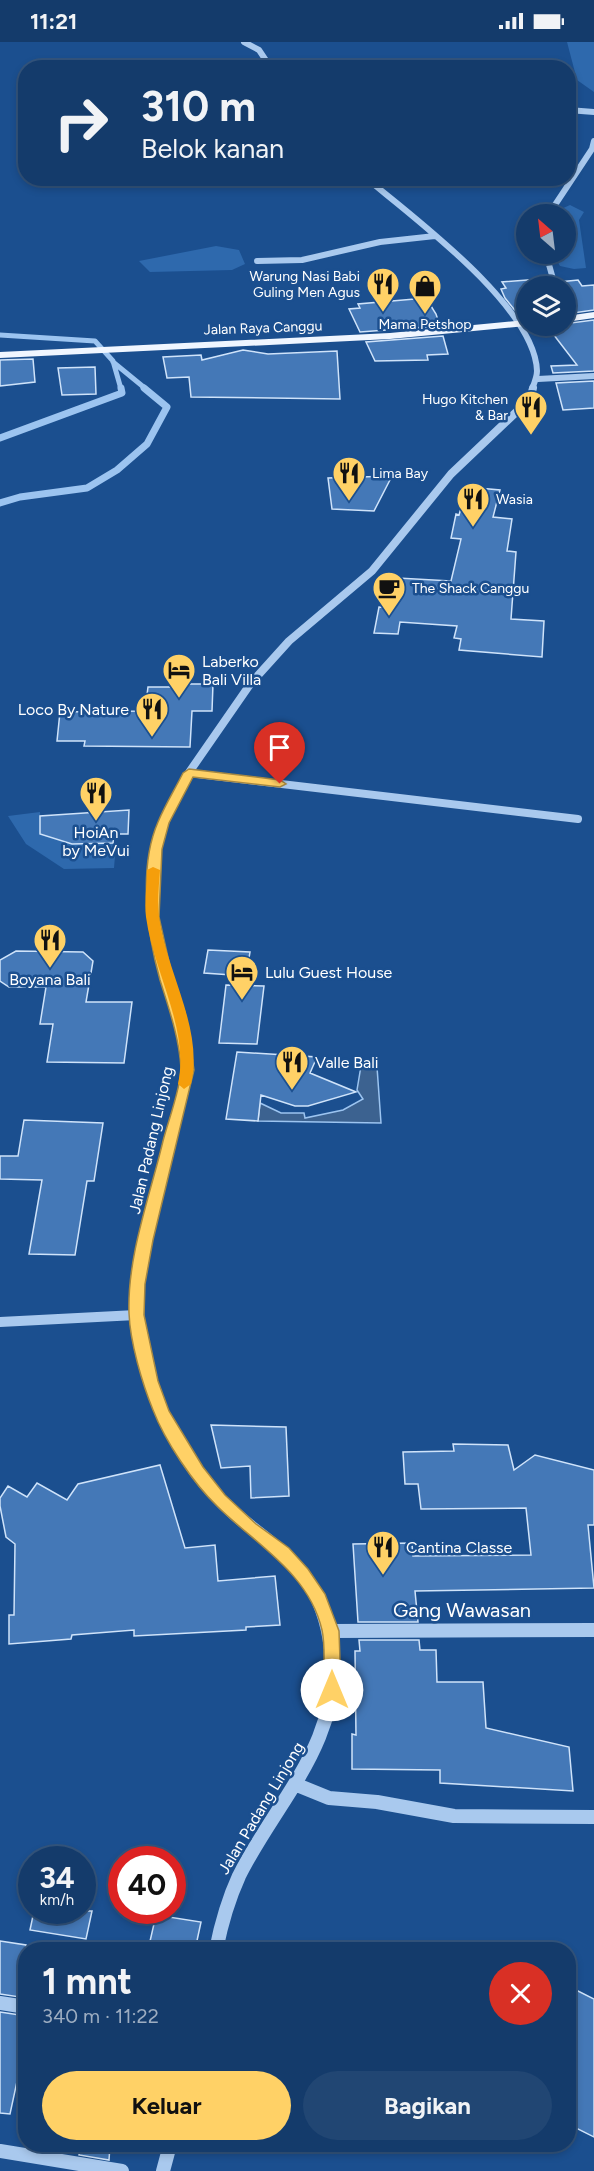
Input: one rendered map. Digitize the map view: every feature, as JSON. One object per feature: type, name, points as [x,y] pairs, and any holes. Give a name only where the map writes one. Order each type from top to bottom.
[{"type":"main road","points":[[576,318],[594,315]]},
{"type":"main road","name":"Jalan Raya Canggu","points":[[0,355],[390,336],[516,325]]},
{"type":"street","points":[[244,42],[259,50],[266,60]]},
{"type":"street","points":[[576,111],[594,112]]},
{"type":"street","points":[[576,173],[592,149],[594,141]]},
{"type":"street","points":[[376,186],[482,276],[516,317]]},
{"type":"street","points":[[556,204],[568,186]]},
{"type":"street","points":[[257,261],[302,260],[339,254],[380,242],[435,236]]},
{"type":"street","points":[[527,336],[535,355],[538,379],[594,376]]},
{"type":"street","name":"Jalan Padang Linjong","points":[[218,1942],[230,1898],[242,1870],[312,1762],[331,1707],[333,1673],[331,1631],[319,1599],[302,1574],[283,1553],[250,1528],[219,1499],[197,1472],[162,1413],[150,1381],[136,1315],[138,1284],[146,1240],[188,1070],[178,1012],[167,980],[152,917],[156,849],[163,823],[189,773],[270,659],[299,631],[372,572],[441,485],[530,399],[538,379]]},
{"type":"street","points":[[189,773],[578,819]]},
{"type":"street","points":[[0,1322],[136,1315]]},
{"type":"street","name":"Gang Wawasan","points":[[331,1631],[594,1630]]},
{"type":"street","points":[[297,1785],[329,1798],[377,1802],[454,1816],[594,1816]]},
{"type":"street","points":[[0,2002],[18,2005]]},
{"type":"street","points":[[0,2151],[122,2171]]},
{"type":"street","points":[[164,2171],[168,2152]]},
{"type":"shaded area","points":[[567,42],[594,42],[594,92],[577,80],[576,60],[572,60]]},
{"type":"shaded area","points":[[576,208],[584,212],[579,220],[586,268],[574,269],[559,264],[576,264]]},
{"type":"shaded area","points":[[216,246],[239,250],[245,264],[232,270],[150,272],[139,261]]},
{"type":"shaded area","points":[[40,812],[41,834],[72,844],[116,844],[114,868],[64,869],[26,844],[8,816]]},
{"type":"shaded area","points":[[361,1066],[377,1067],[381,1123],[258,1121],[260,1103],[281,1113],[304,1113],[305,1118],[343,1110],[363,1099],[357,1090]]},
{"type":"building","points":[[576,280],[582,286],[594,285],[594,310],[576,313]]},
{"type":"building","points":[[516,281],[516,312],[505,298],[501,289],[506,288],[502,282]]},
{"type":"building","points":[[426,298],[440,326],[360,332],[349,309],[360,308],[358,304]]},
{"type":"building","points":[[594,320],[594,371],[553,373],[551,366],[577,365],[555,336],[576,336],[576,322]]},
{"type":"building","points":[[443,336],[448,354],[427,355],[428,360],[375,361],[366,342]]},
{"type":"building","points":[[243,350],[268,354],[337,351],[340,399],[191,397],[189,377],[167,378],[163,357],[201,355],[202,360]]},
{"type":"building","points":[[33,359],[35,382],[0,386],[0,360]]},
{"type":"building","points":[[95,367],[96,394],[62,395],[58,368]]},
{"type":"building","points":[[594,381],[594,408],[563,410],[556,383]]},
{"type":"building","points":[[392,476],[374,511],[332,509],[328,478]]},
{"type":"building","points":[[467,487],[500,490],[493,517],[512,519],[507,551],[516,552],[511,619],[544,621],[542,657],[459,650],[461,639],[454,638],[457,626],[400,622],[398,634],[374,633],[379,607],[392,608],[398,578],[451,581],[461,539],[451,538],[456,514],[459,515]]},
{"type":"building","points":[[182,684],[213,684],[212,711],[192,711],[190,747],[84,746],[85,741],[57,741],[60,712],[145,711],[148,687],[181,687]]},
{"type":"building","points":[[129,810],[128,834],[114,834],[113,843],[72,844],[40,834],[40,816]]},
{"type":"building","points":[[208,950],[250,952],[246,976],[204,973]]},
{"type":"building","points":[[16,951],[83,952],[93,961],[86,1002],[132,1002],[124,1063],[47,1062],[53,1024],[40,1024],[46,987],[9,987],[0,981],[0,960]]},
{"type":"building","points":[[226,985],[264,986],[257,1044],[219,1043]]},
{"type":"building","points":[[237,1052],[317,1057],[310,1073],[356,1092],[308,1106],[295,1106],[261,1095],[258,1121],[226,1119]]},
{"type":"building","points":[[24,1120],[103,1123],[94,1181],[87,1181],[75,1255],[29,1254],[42,1180],[0,1179],[0,1156],[18,1156]]},
{"type":"building","points":[[211,1425],[286,1427],[289,1496],[251,1498],[250,1466],[221,1468]]},
{"type":"building","points":[[453,1444],[508,1445],[514,1470],[535,1455],[594,1470],[594,1525],[588,1525],[594,1588],[415,1591],[418,1622],[358,1622],[353,1544],[412,1543],[413,1556],[531,1555],[526,1508],[421,1509],[418,1484],[405,1484],[403,1452],[454,1451]]},
{"type":"building","points":[[160,1465],[185,1548],[215,1545],[218,1581],[275,1576],[280,1625],[246,1627],[246,1630],[134,1636],[134,1630],[72,1635],[71,1639],[9,1644],[9,1615],[14,1615],[15,1544],[6,1537],[0,1506],[0,1498],[8,1486],[27,1497],[37,1483],[67,1500],[78,1484]]},
{"type":"building","points":[[359,1640],[419,1640],[420,1650],[436,1650],[437,1682],[483,1682],[486,1728],[569,1747],[573,1791],[440,1783],[440,1770],[352,1769],[352,1734],[356,1735],[355,1651],[360,1651]]},
{"type":"building","points":[[186,1920],[201,1922],[197,1942],[150,1942],[154,1924],[186,1924]]},
{"type":"building","points":[[31,1924],[89,1924],[86,1939],[30,1930]]},
{"type":"building","points":[[0,1941],[18,1944],[18,1997],[0,1994]]},
{"type":"building","points":[[576,1990],[594,1999],[594,2137],[576,2128]]},
{"type":"building","points":[[0,2012],[18,2015],[18,2077],[10,2114],[0,2113]]},
{"type":"building","points":[[80,2152],[110,2152],[109,2160],[79,2155]]},
{"type":"waterway","points":[[0,335],[95,341],[113,362]]},
{"type":"waterway","points":[[113,362],[146,389]]},
{"type":"waterway","points":[[113,362],[121,389]]},
{"type":"waterway","points":[[0,438],[122,393],[121,388]]},
{"type":"waterway","points":[[0,503],[20,497],[87,488],[117,470],[147,444],[167,407],[144,388]]},
{"type":"slow traffic","points":[[153,870],[152,917],[167,980],[185,1040],[188,1070],[184,1084]]},
{"type":"place","name":"Warung Nasi Babi Guling Men Agus","points":[[383,313]]},
{"type":"place","name":"Mama Petshop","points":[[425,315]]},
{"type":"place","name":"Hugo Kitchen & Bar","points":[[531,436]]},
{"type":"place","name":"Lima Bay","points":[[349,502]]},
{"type":"place","name":"Wasia","points":[[473,528]]},
{"type":"place","name":"The Shack Canggu","points":[[389,617]]},
{"type":"place","name":"Laberko Bali Villa","points":[[179,699]]},
{"type":"place","name":"Loco By Nature","points":[[152,738]]},
{"type":"place","name":"HoiAn by MeVui","points":[[96,822]]},
{"type":"place","name":"Boyana Bali","points":[[50,969]]},
{"type":"place","name":"Lulu Guest House","points":[[242,1001]]},
{"type":"place","name":"Valle Bali","points":[[292,1091]]},
{"type":"place","name":"Cantina Classe","points":[[383,1576]]},
{"type":"route","points":[[280,784],[189,773],[163,823],[156,849],[152,917],[167,980],[185,1040],[188,1070],[146,1240],[138,1284],[136,1315],[150,1381],[162,1413],[197,1472],[219,1499],[250,1528],[283,1553],[302,1574],[319,1599],[331,1631],[332,1690]]}]
